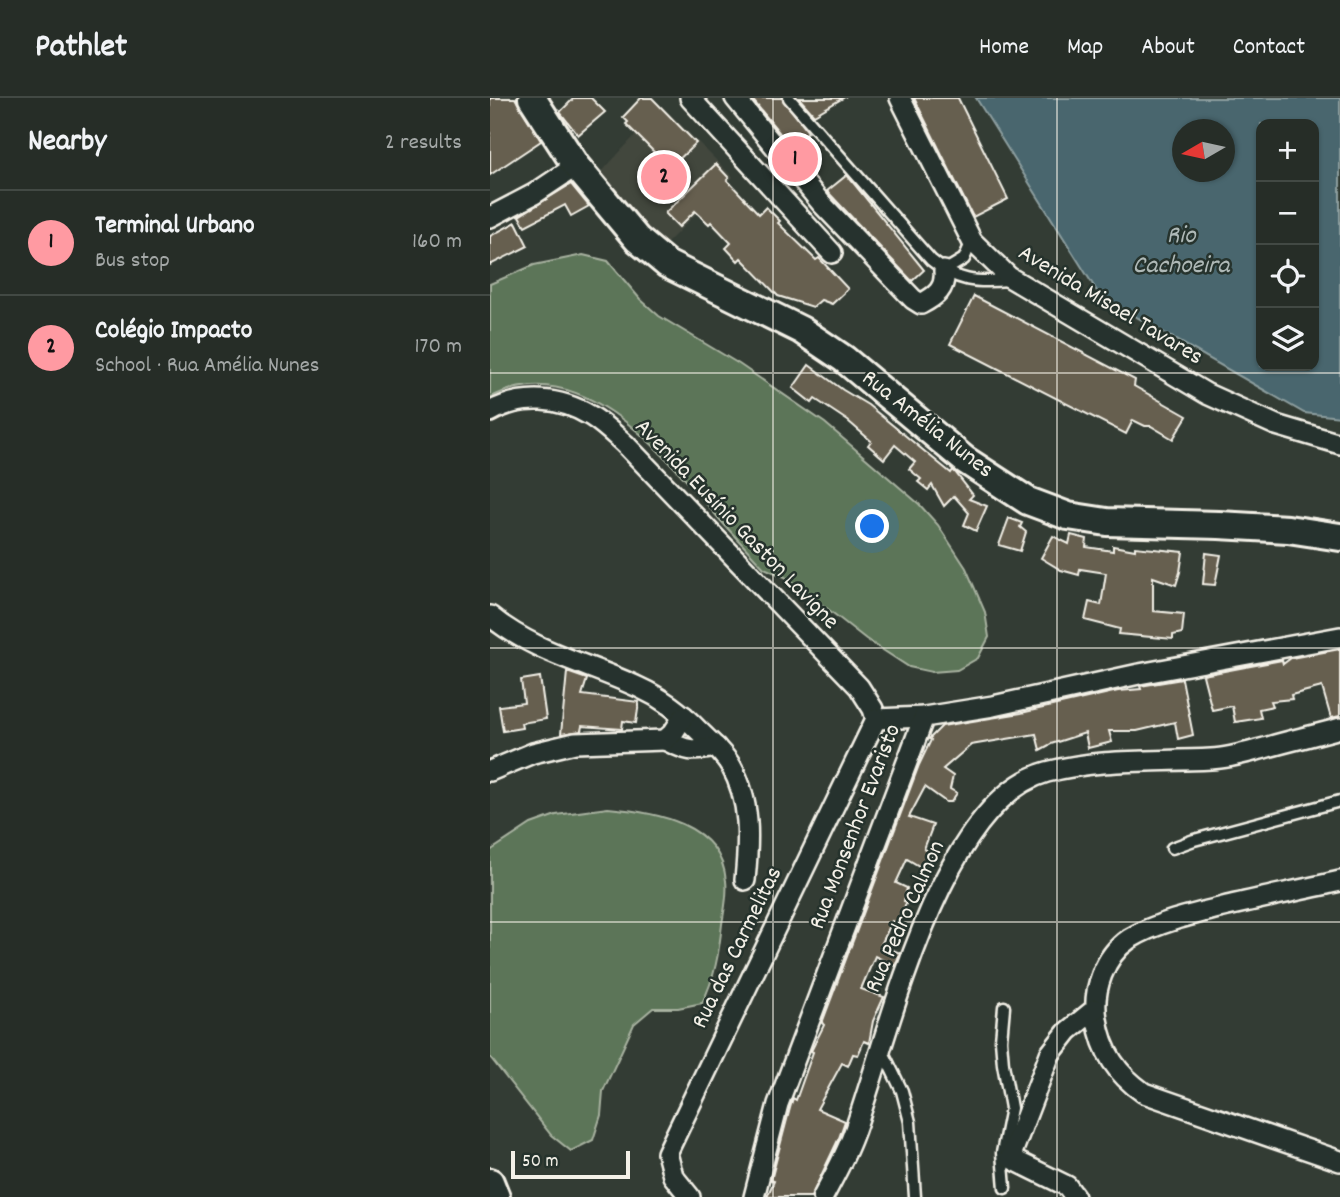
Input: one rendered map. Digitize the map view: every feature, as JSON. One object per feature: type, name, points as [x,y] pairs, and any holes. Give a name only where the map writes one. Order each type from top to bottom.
[{"type":"main road","name":"Rua Amélia Nunes","points":[[532,98],[576,166],[637,239],[667,264],[801,330],[844,359],[965,460],[1028,501],[1068,516],[1107,522],[1219,524],[1288,529],[1340,537]]},
{"type":"main road","points":[[490,1182],[496,1197]]},
{"type":"street","points":[[690,98],[832,253]]},
{"type":"street","points":[[735,98],[822,204],[913,299],[922,304],[934,297],[942,289],[944,271]]},
{"type":"street","name":"Avenida Misael Tavares","points":[[900,98],[972,242],[1014,280],[1207,394],[1276,425],[1340,444]]},
{"type":"street","points":[[490,217],[534,194],[576,166]]},
{"type":"street","name":"Avenida Eusínio Gaston Lavigne","points":[[490,412],[509,403],[534,399],[562,404],[592,416],[626,445],[859,687],[876,719]]},
{"type":"street","points":[[490,616],[523,639],[641,688],[684,716],[716,747],[730,764],[741,788],[748,819],[745,880]]},
{"type":"street","name":"Rua Monsenhor Evaristo","points":[[754,1197],[778,1104],[924,717],[993,706],[1139,674],[1340,637]]},
{"type":"street","points":[[665,740],[684,716]]},
{"type":"street","points":[[876,719],[924,717]]},
{"type":"street","name":"Rua das Carmelitas","points":[[690,1197],[673,1176],[667,1153],[876,719]]},
{"type":"street","name":"Rua Pedro Calmon","points":[[823,1197],[853,1136],[880,1046],[917,944],[959,850],[1007,793],[1023,782],[1046,773],[1074,767],[1115,762],[1230,757],[1340,728]]},
{"type":"street","points":[[490,771],[533,753],[575,743],[665,740],[694,752],[716,747]]},
{"type":"street","points":[[1340,881],[1191,914],[1129,939],[1109,961],[1098,983],[1095,1009],[1099,1036],[1109,1059],[1124,1079],[1144,1093],[1340,1161]]},
{"type":"street","points":[[1076,1197],[1067,1186],[1010,1158],[1050,1054],[1068,1031],[1095,1009]]},
{"type":"lane","points":[[789,98],[931,260],[944,271],[956,278],[969,280],[1014,280]]},
{"type":"lane","points":[[944,271],[964,259],[972,242]]},
{"type":"lane","points":[[1172,848],[1340,802]]},
{"type":"lane","points":[[1004,1007],[1001,1040],[1011,1108],[1002,1153],[1005,1188]]},
{"type":"lane","points":[[880,1046],[902,1091],[910,1122],[915,1197]]},
{"type":"shaded area","points":[[662,106],[733,177],[663,247],[596,178]]},
{"type":"green space","points":[[583,255],[608,261],[640,299],[659,316],[739,364],[825,423],[919,504],[938,525],[966,568],[985,612],[989,637],[978,658],[957,670],[932,672],[909,667],[866,639],[785,577],[764,568],[667,459],[614,413],[585,397],[554,387],[522,387],[490,398],[490,284],[534,265]]},
{"type":"green space","points":[[608,808],[665,818],[699,833],[712,846],[721,861],[726,881],[726,897],[716,965],[702,1003],[678,1008],[653,1008],[634,1024],[603,1091],[601,1115],[593,1140],[571,1151],[551,1135],[490,1057],[490,851],[531,824],[556,815]]},
{"type":"water","name":"Rio Cachoeira","points":[[976,98],[1340,98],[1340,417],[1304,413],[1100,296]]},
{"type":"building","points":[[490,98],[515,98],[541,141],[490,175]]},
{"type":"building","points":[[574,98],[591,98],[605,112],[578,135],[560,112]]},
{"type":"building","points":[[641,98],[652,98],[696,143],[670,168],[626,124],[628,122],[623,117]]},
{"type":"building","points":[[751,98],[782,98],[808,132],[791,147]]},
{"type":"building","points":[[799,98],[843,98],[814,115]]},
{"type":"building","points":[[914,98],[958,98],[1008,199],[973,217]]},
{"type":"building","points":[[716,164],[759,214],[766,207],[780,221],[778,223],[816,260],[819,258],[848,289],[832,304],[821,300],[813,307],[778,296],[741,258],[738,261],[726,248],[731,243],[711,222],[709,224],[695,211],[679,227],[665,213]]},
{"type":"building","points":[[847,175],[924,270],[912,281],[827,191]]},
{"type":"building","points":[[571,184],[589,206],[571,216],[565,205],[525,226],[519,216]]},
{"type":"building","points":[[516,222],[528,246],[490,265],[490,236]]},
{"type":"building","points":[[974,296],[1135,380],[1134,386],[1187,416],[1173,439],[1151,426],[1133,420],[1126,434],[950,344]]},
{"type":"building","points":[[809,365],[868,405],[951,473],[953,470],[973,495],[969,499],[987,506],[976,531],[964,525],[969,513],[954,496],[944,506],[932,485],[928,490],[918,482],[921,479],[909,469],[915,462],[895,445],[884,459],[868,445],[871,441],[848,421],[815,399],[812,403],[793,388]]},
{"type":"building","points":[[1009,518],[1022,523],[1020,527],[1026,532],[1020,551],[999,545]]},
{"type":"building","points":[[1071,535],[1087,539],[1086,547],[1113,551],[1113,546],[1135,550],[1135,547],[1183,552],[1176,585],[1153,577],[1153,611],[1184,614],[1182,633],[1173,635],[1173,639],[1119,634],[1120,629],[1085,620],[1089,602],[1101,605],[1106,573],[1080,569],[1079,575],[1061,570],[1041,558],[1053,536],[1069,544]]},
{"type":"building","points":[[1206,553],[1221,555],[1215,585],[1203,584]]},
{"type":"building","points":[[1340,649],[1340,716],[1331,718],[1322,687],[1291,695],[1292,699],[1271,701],[1273,706],[1259,709],[1261,718],[1235,722],[1232,706],[1212,710],[1203,675],[1282,660],[1283,664],[1291,658]]},
{"type":"building","points":[[567,672],[587,679],[582,695],[639,702],[636,723],[623,721],[622,729],[582,726],[581,731],[561,734]]},
{"type":"building","points":[[540,677],[546,719],[521,723],[522,728],[503,731],[499,706],[524,703],[521,680]]},
{"type":"building","points":[[1182,679],[1193,735],[1178,739],[1175,722],[1137,731],[1109,731],[1112,742],[1088,748],[1085,733],[1040,750],[1036,734],[971,745],[943,769],[953,776],[950,789],[957,793],[951,802],[946,802],[925,787],[909,817],[933,825],[924,849],[933,853],[926,870],[907,859],[896,883],[907,888],[904,901],[907,902],[896,923],[892,921],[881,945],[900,953],[895,966],[875,956],[861,989],[884,997],[873,1021],[869,1043],[864,1041],[858,1055],[853,1054],[848,1066],[842,1063],[817,1109],[845,1121],[839,1138],[811,1197],[767,1197],[774,1181],[771,1180],[793,1098],[796,1100],[813,1052],[811,1051],[824,1025],[822,1023],[919,765],[931,740],[929,739],[942,726],[1021,713]]},
{"type":"place","name":"Terminal Urbano","points":[[795,159]]},
{"type":"place","name":"Colégio Impacto","points":[[664,177]]}]
